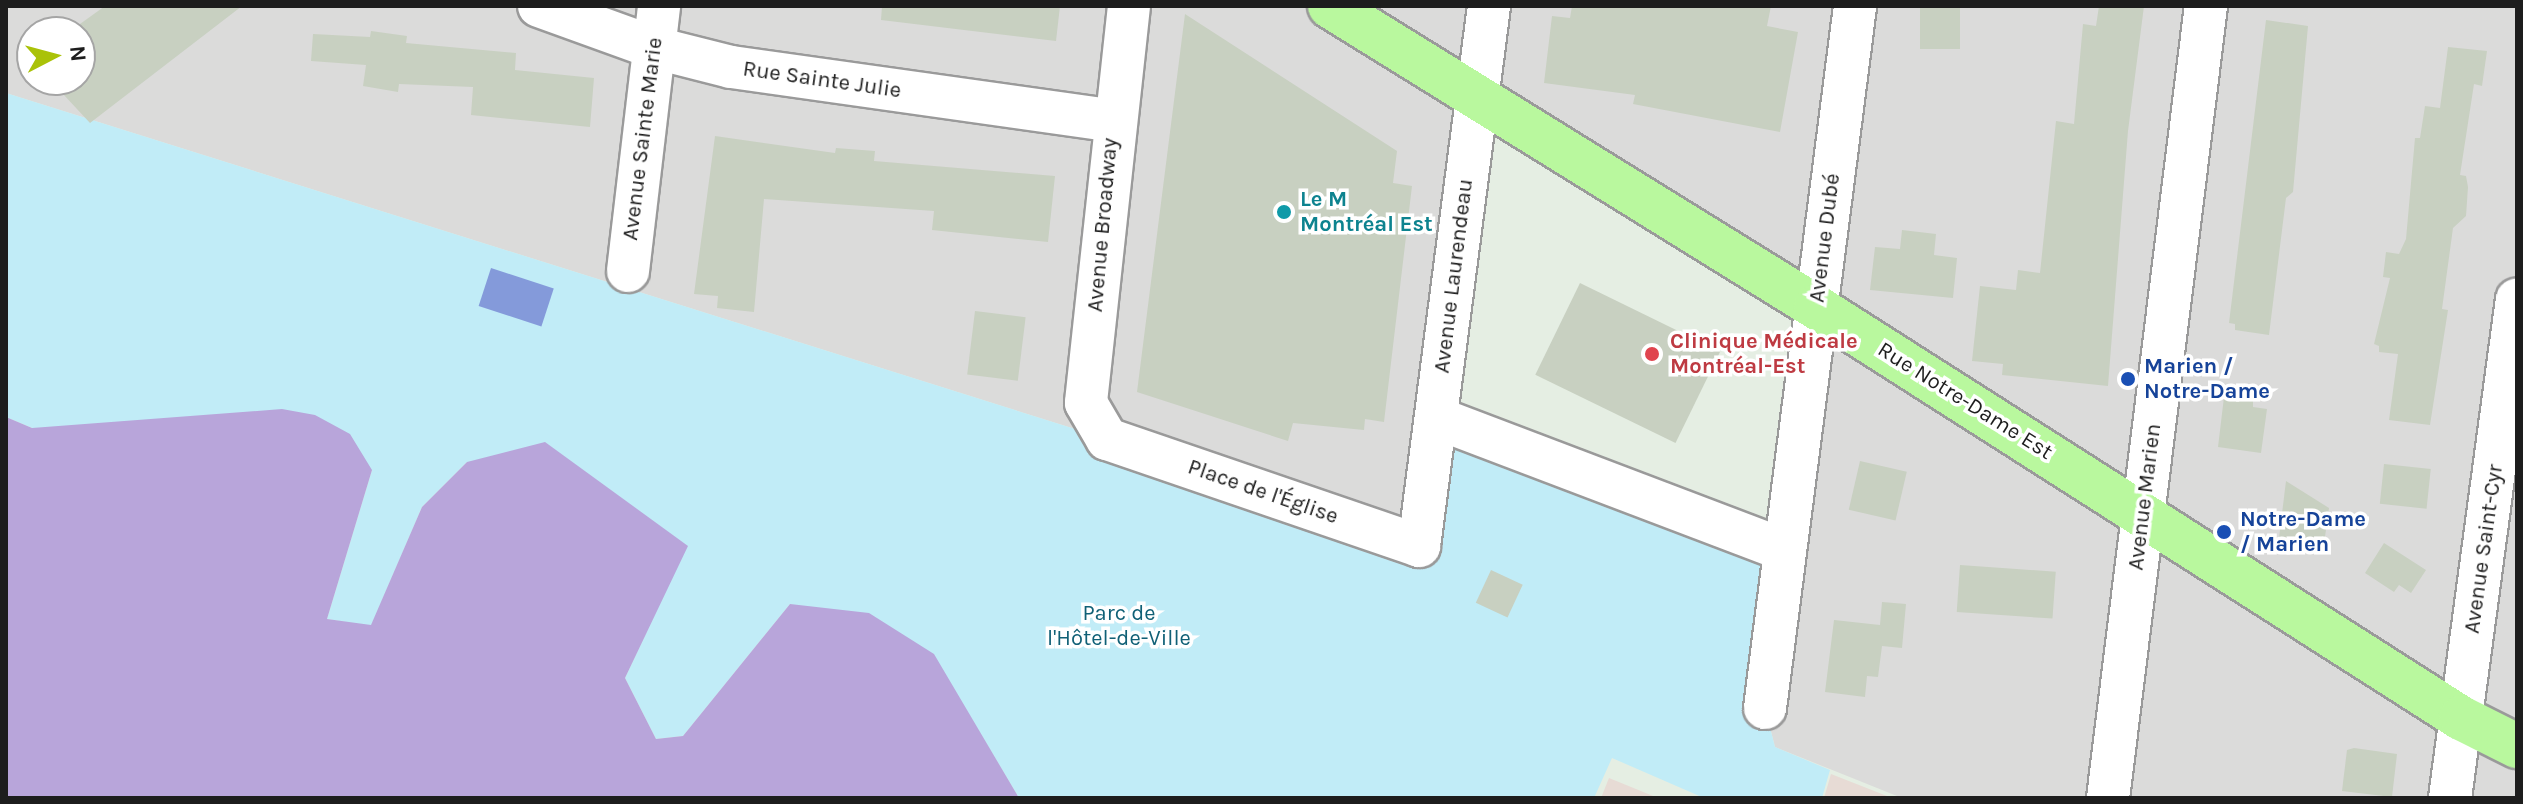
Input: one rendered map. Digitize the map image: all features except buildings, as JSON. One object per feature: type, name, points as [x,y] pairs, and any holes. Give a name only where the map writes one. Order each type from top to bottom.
[{"type":"main road","name":"Rue Notre-Dame Est","points":[[1330,6],[1816,307],[2461,718],[2517,746]]},
{"type":"street","name":"Rue Sainte Julie","points":[[539,6],[652,47],[731,67],[1113,121]]},
{"type":"street","name":"Avenue Sainte Marie","points":[[628,271],[659,6]]},
{"type":"street","name":"Avenue Broadway","points":[[1107,439],[1086,403],[1113,121],[1129,6]]},
{"type":"street","name":"Avenue Laurendeau","points":[[1419,546],[1489,6]]},
{"type":"street","name":"Avenue Dubé","points":[[1765,708],[1855,6]]},
{"type":"street","name":"Avenue Marien","points":[[2108,798],[2206,6]]},
{"type":"street","name":"Avenue Saint-Cyr","points":[[2450,798],[2517,299]]},
{"type":"street","points":[[1437,418],[1785,550]]},
{"type":"street","name":"Place de l'Église","points":[[1107,439],[1419,546]]},
{"type":"shaded area","points":[[6,6],[2517,6],[2517,798],[1902,798],[1775,747],[1765,708],[1816,307],[1477,99],[1419,546],[1107,439],[6,93]]},
{"type":"shaded area","points":[[491,268],[554,288],[541,326],[479,306]]},
{"type":"shaded area","points":[[282,409],[315,415],[350,434],[372,470],[327,619],[371,625],[422,507],[467,462],[545,442],[688,546],[625,678],[656,739],[683,736],[790,604],[869,613],[934,654],[1019,798],[6,798],[6,417],[32,428]]},
{"type":"shaded area","points":[[1831,774],[1892,798],[1824,798]]},
{"type":"shaded area","points":[[1609,778],[1658,798],[1601,798]]},
{"type":"green space","name":"Parc de l'Hôtel-de-Ville","points":[[6,93],[1107,439],[1418,546],[1437,418],[1785,550],[1765,708],[1775,747],[1830,770],[1822,798],[1704,798],[1612,758],[1594,798],[1019,798],[933,654],[790,604],[683,736],[656,739],[625,678],[687,546],[467,462],[422,507],[371,626],[327,619],[372,470],[32,428],[6,417]]},
{"type":"place","name":"Le M Montréal Est","points":[[1284,212]]},
{"type":"place","name":"Clinique Médicale Montréal-Est","points":[[1652,354]]},
{"type":"place","name":"Marien / Notre-Dame","points":[[2128,379]]},
{"type":"place","name":"Notre-Dame / Marien","points":[[2224,532]]}]
